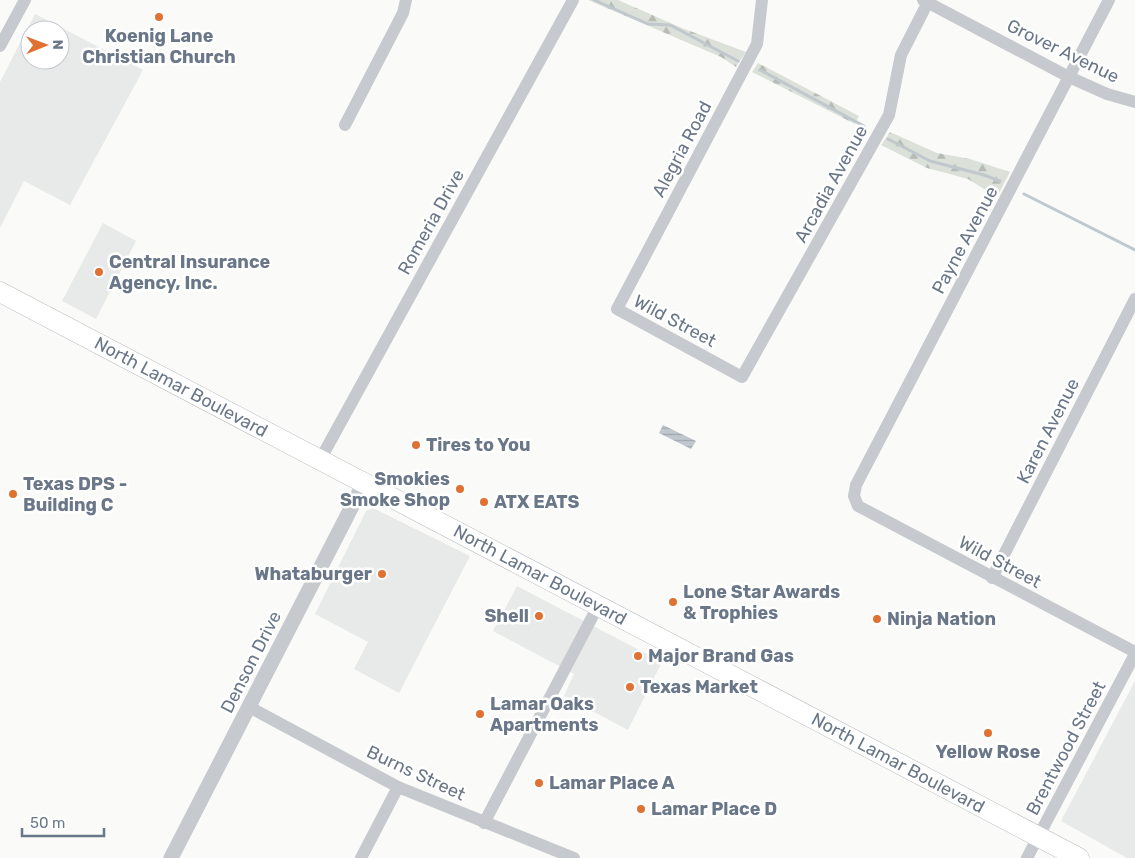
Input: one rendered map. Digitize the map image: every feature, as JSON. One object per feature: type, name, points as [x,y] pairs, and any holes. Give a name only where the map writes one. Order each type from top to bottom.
[{"type":"main road","name":"North Lamar Boulevard","points":[[0,292],[1079,858]]},
{"type":"street","points":[[0,46],[25,0]]},
{"type":"street","points":[[345,125],[403,13],[406,0]]},
{"type":"street","name":"Romeria Drive","points":[[320,460],[572,0]]},
{"type":"street","name":"Alegria Road","points":[[617,309],[757,44],[762,0]]},
{"type":"street","name":"Payne Avenue","points":[[854,496],[856,485],[1109,0]]},
{"type":"street","name":"Grover Avenue","points":[[927,1],[1069,76],[1107,94],[1135,102]]},
{"type":"street","name":"Arcadia Avenue","points":[[742,377],[890,114],[901,55],[927,1]]},
{"type":"street","name":"Karen Avenue","points":[[992,578],[1135,299]]},
{"type":"street","name":"Wild Street","points":[[617,309],[742,377]]},
{"type":"street","name":"Denson Drive","points":[[171,858],[364,483]]},
{"type":"street","name":"Wild Street","points":[[854,496],[858,506],[1135,653]]},
{"type":"street","points":[[484,823],[598,606]]},
{"type":"street","name":"Brentwood Street","points":[[1028,858],[1135,653]]},
{"type":"street","name":"Burns Street","points":[[249,707],[398,787],[574,858]]},
{"type":"street","points":[[361,858],[398,787]]},
{"type":"shaded area","points":[[35,14],[47,20],[32,20]]},
{"type":"shaded area","points":[[70,32],[143,70],[70,205],[24,181],[0,228],[0,82],[20,43],[20,70],[70,70]]},
{"type":"shaded area","name":"Central Insurance Agency, Inc.","points":[[103,223],[136,241],[96,319],[62,301]]},
{"type":"shaded area","points":[[663,425],[696,441],[691,449],[659,433]]},
{"type":"shaded area","points":[[373,508],[470,556],[399,693],[354,669],[368,642],[315,614],[366,511]]},
{"type":"shaded area","points":[[517,586],[662,662],[628,730],[564,696],[574,674],[493,631]]},
{"type":"shaded area","points":[[1135,681],[1135,858],[1127,858],[1061,821]]},
{"type":"green space","points":[[588,0],[618,0],[682,28],[746,52],[736,67],[721,57]]},
{"type":"green space","points":[[758,63],[859,116],[855,124],[752,72]]},
{"type":"green space","points":[[890,132],[937,153],[970,159],[1010,172],[997,197],[968,179],[927,168],[881,145]]},
{"type":"waterway","points":[[594,0],[648,24],[670,25],[738,61]]},
{"type":"waterway","points":[[760,70],[864,126]]},
{"type":"waterway","points":[[888,139],[930,161],[1000,181]]},
{"type":"waterway","points":[[1024,194],[1135,250]]},
{"type":"place","name":"Koenig Lane Christian Church","points":[[159,17]]},
{"type":"place","name":"Central Insurance Agency, Inc.","points":[[99,272]]},
{"type":"place","name":"Tires to You","points":[[416,445]]},
{"type":"place","name":"Smokies Smoke Shop","points":[[460,489]]},
{"type":"place","name":"Texas DPS - Building C","points":[[13,494]]},
{"type":"place","name":"ATX EATS","points":[[484,502]]},
{"type":"place","name":"Whataburger","points":[[382,574]]},
{"type":"place","name":"Lone Star Awards & Trophies","points":[[673,602]]},
{"type":"place","name":"Shell","points":[[539,616]]},
{"type":"place","name":"Ninja Nation","points":[[877,619]]},
{"type":"place","name":"Major Brand Gas","points":[[638,656]]},
{"type":"place","name":"Texas Market","points":[[630,687]]},
{"type":"place","name":"Lamar Oaks Apartments","points":[[480,714]]},
{"type":"place","name":"Yellow Rose","points":[[988,733]]},
{"type":"place","name":"Lamar Place A","points":[[539,783]]},
{"type":"place","name":"Lamar Place D","points":[[641,809]]}]
